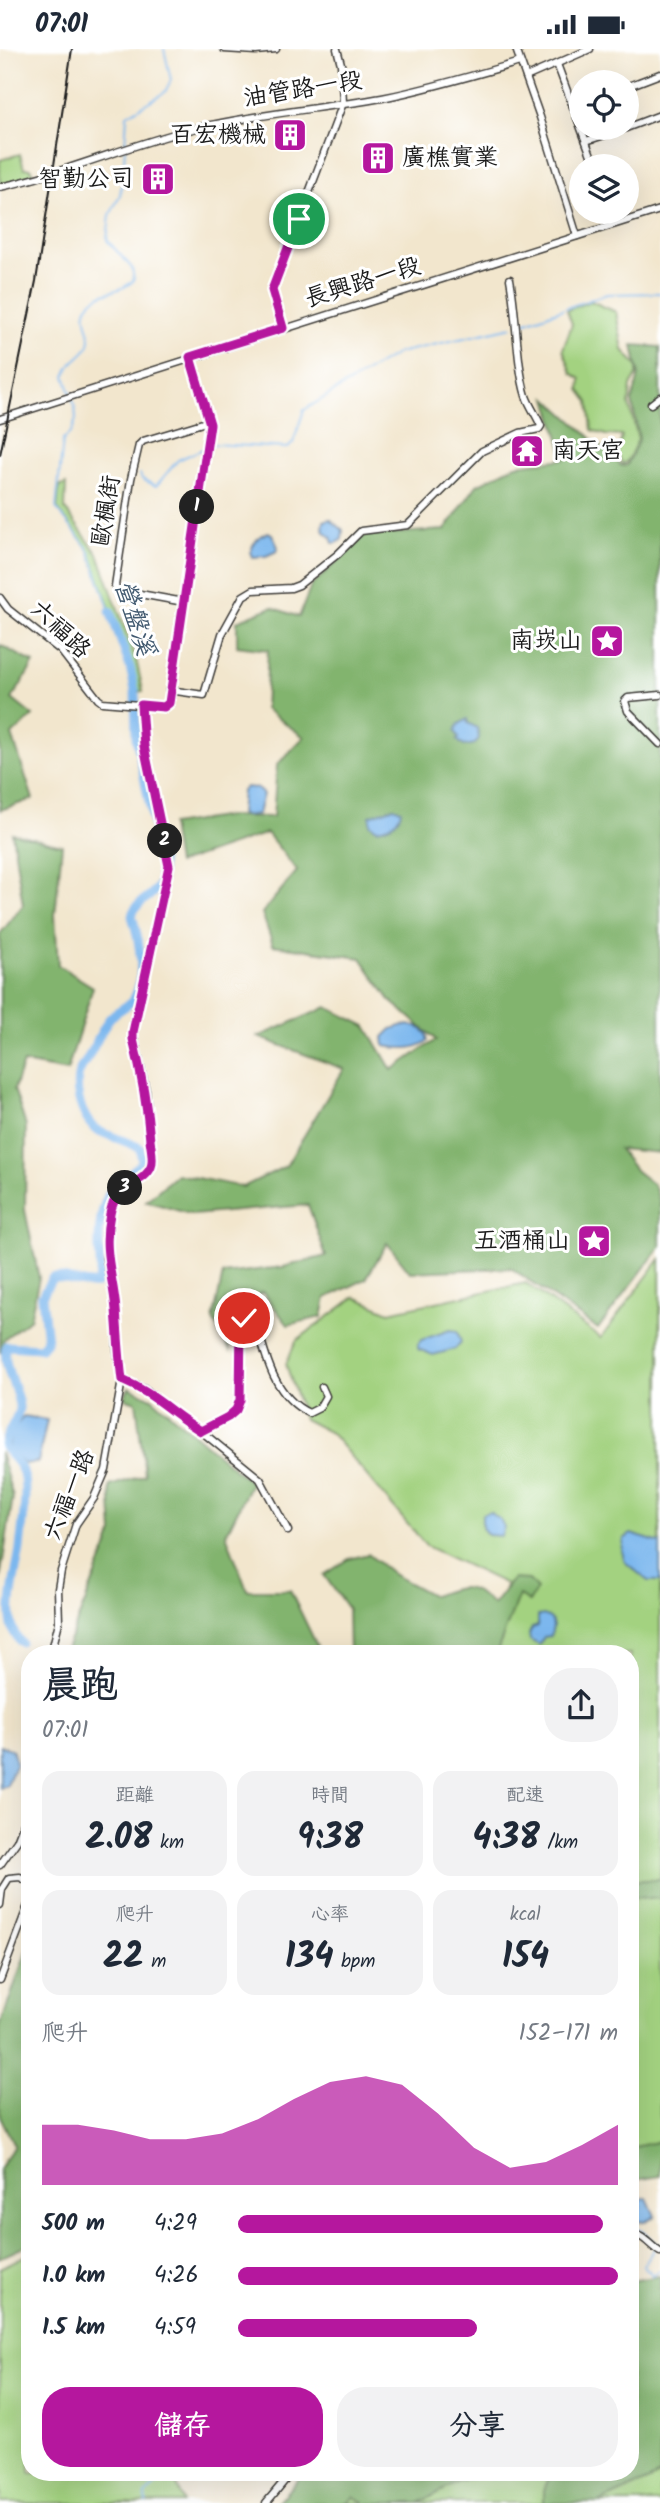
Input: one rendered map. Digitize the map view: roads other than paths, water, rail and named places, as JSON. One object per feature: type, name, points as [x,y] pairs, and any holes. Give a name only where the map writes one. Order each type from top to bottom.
[{"type":"street","points":[[224,49],[276,49]]},
{"type":"street","points":[[283,328],[272,290],[343,103],[341,64],[337,49]]},
{"type":"street","points":[[516,49],[577,236]]},
{"type":"street","points":[[526,77],[590,49]]},
{"type":"street","name":"油管路一段","points":[[0,187],[46,177],[133,146],[226,122],[410,92],[520,62]]},
{"type":"street","points":[[557,64],[591,154]]},
{"type":"street","points":[[639,82],[660,74]]},
{"type":"street","points":[[639,123],[660,115]]},
{"type":"street","name":"長興路一段","points":[[0,419],[660,210]]},
{"type":"street","points":[[169,691],[204,695],[222,634],[243,596],[253,590],[291,588],[299,585],[338,554],[361,531],[408,525],[482,450],[520,433],[539,429],[541,426],[527,399],[523,380],[510,279]]},
{"type":"street","points":[[141,705],[164,707],[169,703],[169,691],[172,689],[209,421],[190,357]]},
{"type":"street","points":[[651,404],[660,397]]},
{"type":"street","name":"歐楓街","points":[[184,601],[118,590],[116,586],[131,479],[139,445],[143,441],[209,421]]},
{"type":"street","name":"六福路","points":[[0,598],[8,609],[61,652],[98,699],[102,702],[141,705]]},
{"type":"street","points":[[660,695],[628,698],[625,701],[628,711],[660,744]]},
{"type":"street","name":"六福一路","points":[[54,1645],[60,1622],[58,1589],[61,1571],[76,1524],[94,1498],[106,1469],[122,1380],[117,1350],[116,1309],[106,1258],[110,1214],[116,1197],[151,1167],[146,1091],[133,1032],[169,866],[144,746],[141,705]]},
{"type":"street","points":[[201,1431],[236,1410],[240,1400],[241,1323],[244,1318],[249,1317],[256,1321],[275,1378],[297,1408],[309,1413],[319,1408],[326,1396],[322,1387]]},
{"type":"street","points":[[122,1380],[144,1389],[260,1479],[288,1531]]},
{"type":"street","points":[[0,1865],[21,1831]]},
{"type":"street","points":[[0,1905],[2,1889],[9,1878],[21,1878]]},
{"type":"street","points":[[0,1980],[21,1924]]},
{"type":"street","points":[[639,2236],[660,2252]]},
{"type":"street","points":[[266,2503],[284,2481]]},
{"type":"water","points":[[330,519],[343,530],[342,539],[337,543],[333,543],[323,530],[324,521]]},
{"type":"water","points":[[268,532],[272,534],[277,551],[266,556],[253,557],[253,545],[260,536]]},
{"type":"water","points":[[467,719],[468,723],[477,728],[479,738],[475,744],[464,746],[457,740],[459,738],[455,731],[458,725]]},
{"type":"water","points":[[246,787],[256,788],[263,794],[258,814],[240,814],[242,791]]},
{"type":"water","points":[[394,807],[401,810],[393,824],[377,829],[370,824],[370,816]]},
{"type":"water","points":[[404,1025],[417,1026],[426,1033],[428,1041],[407,1048],[385,1046],[384,1037],[392,1029]]},
{"type":"water","points":[[450,1330],[457,1331],[461,1342],[455,1349],[433,1355],[418,1349],[421,1340]]},
{"type":"water","points":[[24,1416],[47,1420],[38,1462],[24,1464],[8,1449],[11,1431]]},
{"type":"water","points":[[490,1512],[504,1527],[501,1536],[488,1535],[482,1528],[482,1514]]},
{"type":"water","points":[[631,1534],[660,1543],[660,1581],[648,1581],[625,1562],[622,1551],[624,1539]]},
{"type":"water","points":[[544,1615],[551,1619],[553,1626],[551,1636],[544,1637],[539,1645],[530,1640],[529,1634],[532,1628],[538,1626],[538,1616]]},
{"type":"water","points":[[0,1746],[12,1749],[16,1763],[7,1785],[0,1788]]},
{"type":"water","points":[[647,2198],[655,2216],[639,2221],[640,2201]]},
{"type":"waterway","name":"營盤溪","points":[[110,611],[89,550],[56,508],[63,440],[72,431],[76,419],[65,376],[89,344],[87,307],[100,296],[134,280],[132,268],[107,240],[110,215],[120,195],[123,178],[127,115],[165,92],[171,80],[164,49]]},
{"type":"waterway","points":[[566,308],[607,294],[660,293]]},
{"type":"waterway","points":[[521,324],[563,309]]},
{"type":"waterway","points":[[210,444],[288,448],[293,443],[304,410],[398,353],[512,327]]},
{"type":"waterway","points":[[140,474],[142,479],[156,486],[178,460],[203,449]]},
{"type":"waterway","name":"營盤溪","points":[[21,1642],[15,1634],[11,1611],[25,1490],[23,1473],[4,1447],[19,1406],[6,1362],[6,1346],[41,1348],[47,1341],[42,1296],[52,1278],[97,1284],[100,1270],[100,1225],[104,1204],[113,1187],[142,1162],[140,1148],[92,1126],[82,1109],[77,1088],[80,1070],[109,1019],[131,1002],[136,994],[141,972],[132,916],[137,907],[159,885],[161,876],[161,861],[136,737],[135,690],[130,667],[110,611]]},
{"type":"waterway","points":[[639,2229],[657,2245]]},
{"type":"waterway","points":[[654,2249],[643,2265],[653,2275],[660,2270]]},
{"type":"waterway","points":[[147,2503],[145,2494],[160,2481]]},
{"type":"railway","points":[[0,455],[36,281],[72,49]]},
{"type":"place","name":"百宏機械","points":[[290,135]]},
{"type":"place","name":"廣樵實業","points":[[378,158]]},
{"type":"place","name":"智勤公司","points":[[158,179]]},
{"type":"place","name":"南天宮","points":[[527,451]]},
{"type":"place","name":"南崁山","points":[[607,641]]},
{"type":"place","name":"五酒桶山","points":[[594,1241]]}]
